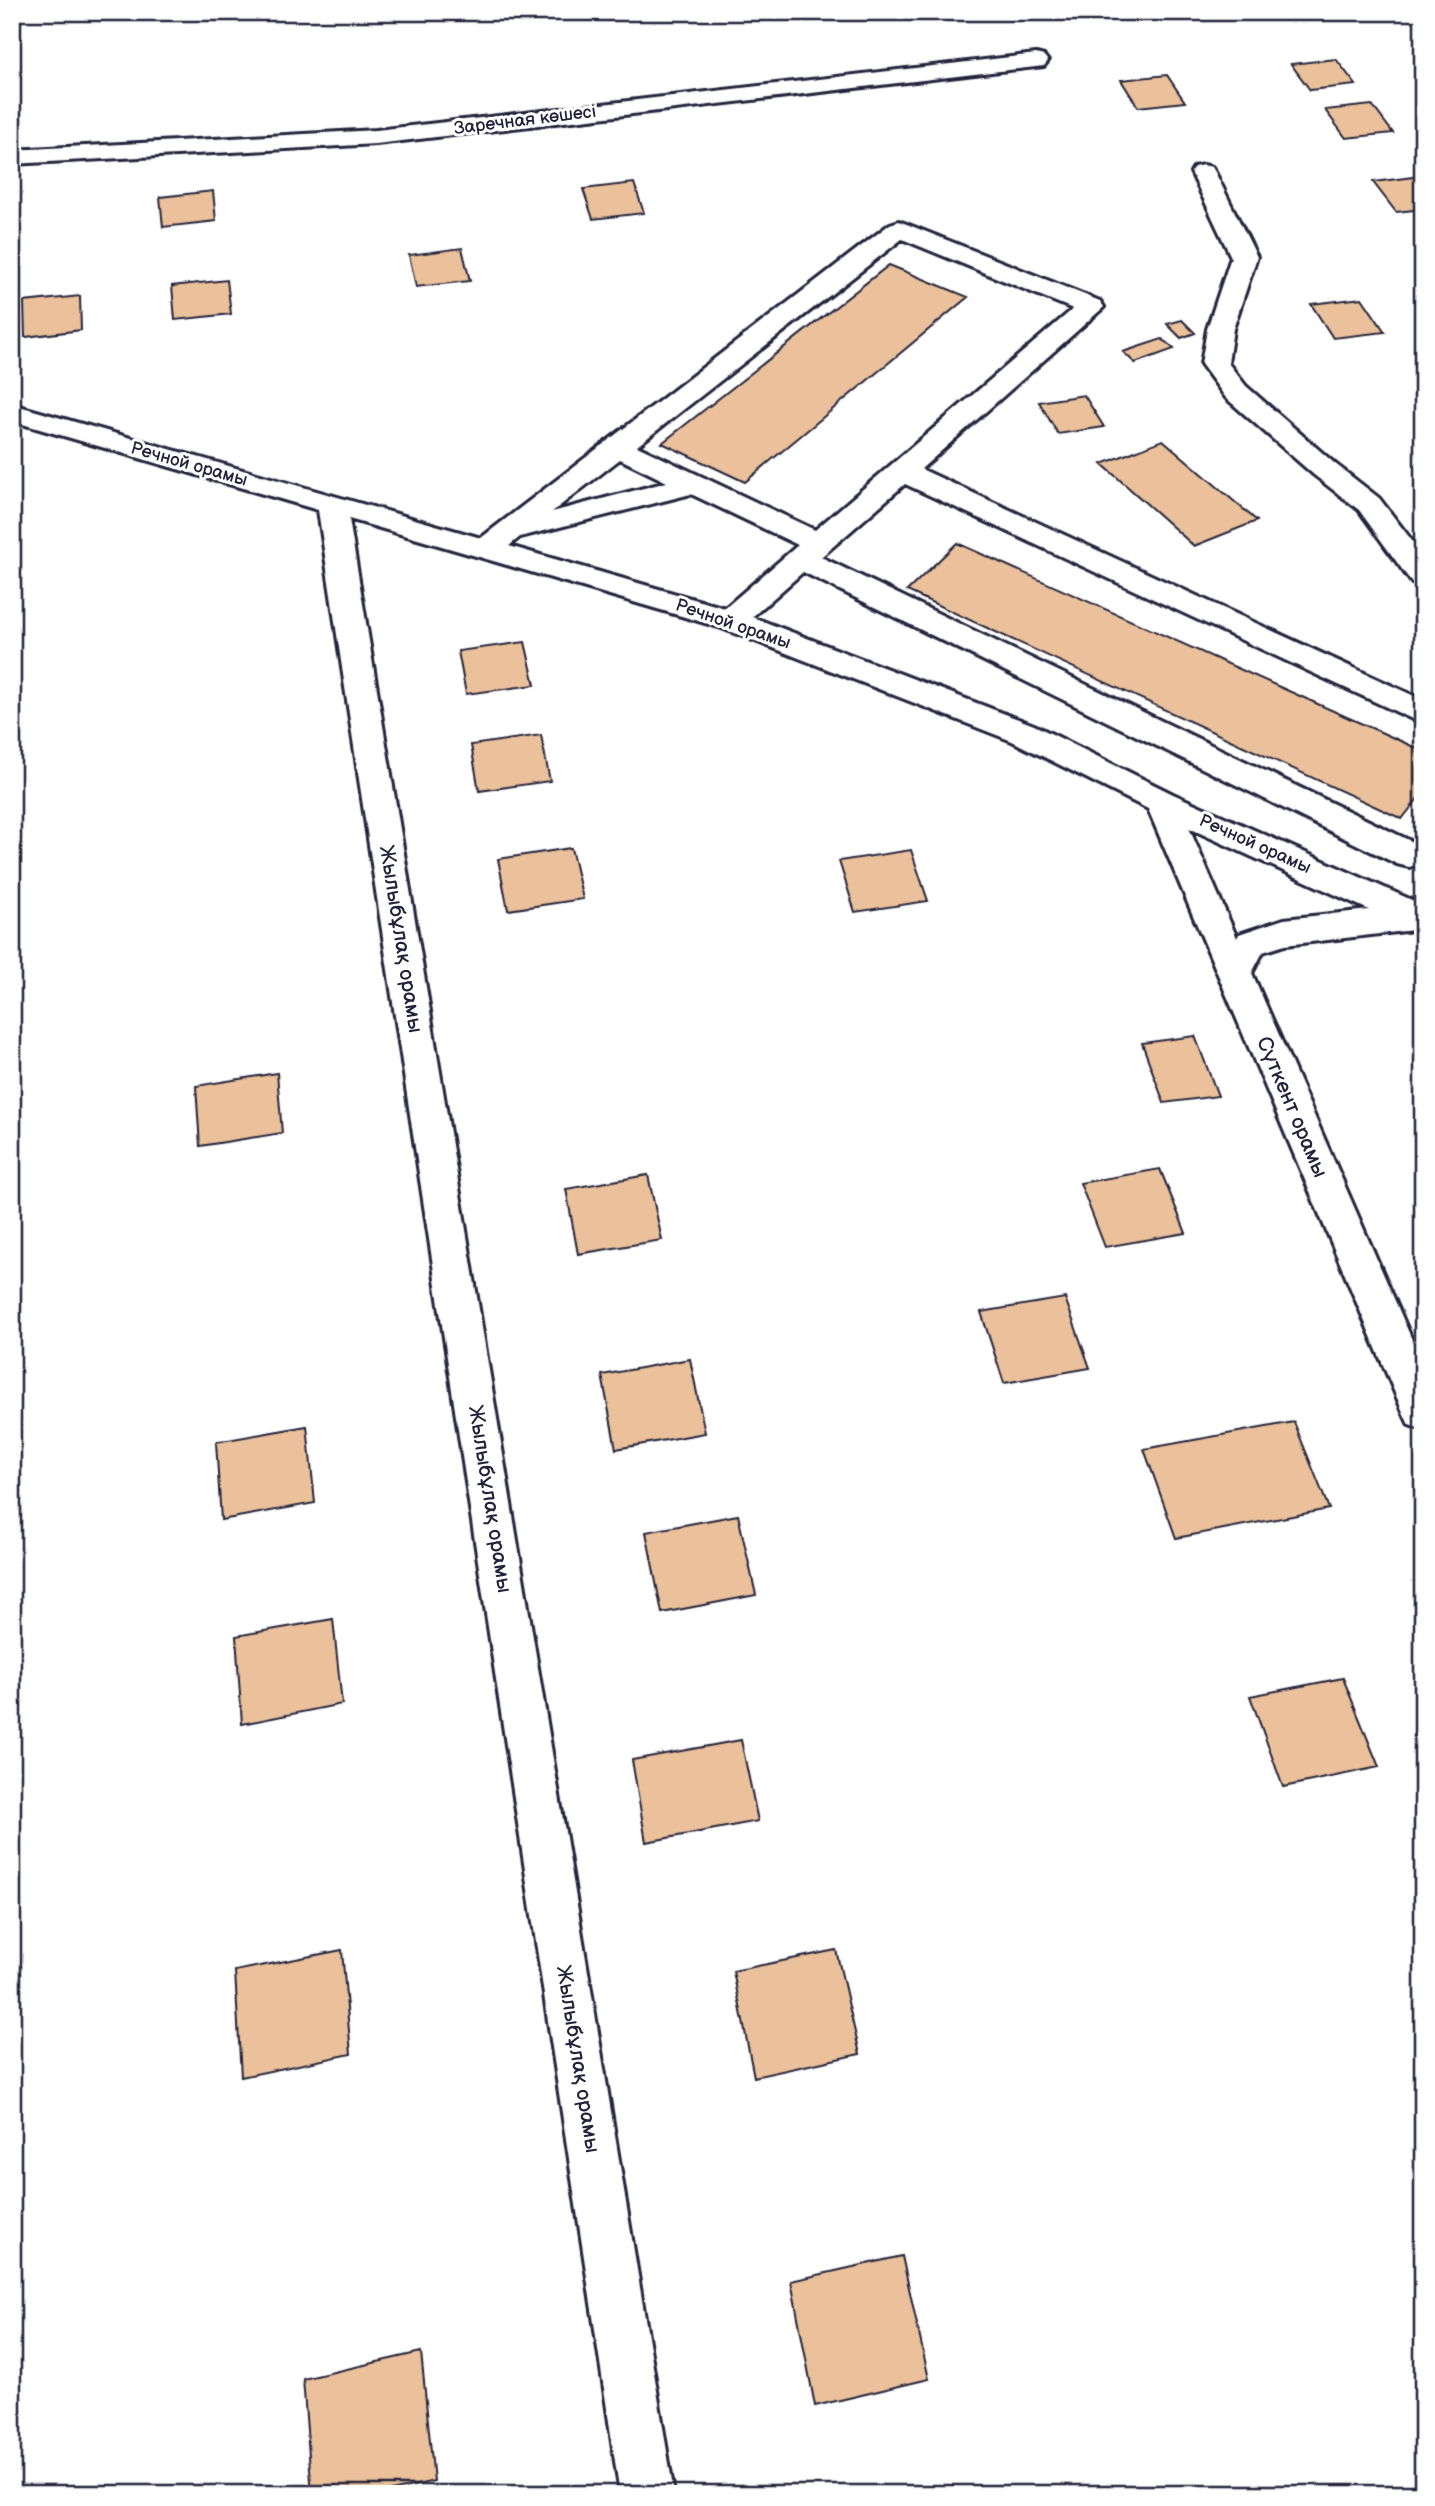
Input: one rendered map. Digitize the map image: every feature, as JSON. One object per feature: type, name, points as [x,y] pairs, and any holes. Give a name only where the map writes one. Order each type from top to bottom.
[{"type":"street","name":"Заречная көшесі","points":[[12,157],[376,137],[1036,61]]},
{"type":"street","points":[[1203,172],[1244,257],[1220,329],[1214,364],[1236,392],[1324,469],[1369,504],[1423,576]]},
{"type":"street","points":[[497,541],[899,229],[1091,307],[730,620]]},
{"type":"street","name":"Речной орамы","points":[[12,412],[332,505],[497,541],[730,620],[1023,733],[1161,802],[1421,918]]},
{"type":"street","points":[[617,447],[694,484],[809,551],[1409,855]]},
{"type":"street","points":[[901,471],[1423,713]]},
{"type":"street","points":[[497,541],[694,484]]},
{"type":"street","name":"Жылыбұлақ орамы","points":[[332,505],[647,2494]]},
{"type":"street","name":"Сүткент орамы","points":[[1161,802],[1423,1412]]},
{"type":"street","points":[[1234,973],[1251,943],[1284,932],[1421,918]]},
{"type":"building","points":[[1336,59],[1356,85],[1310,90],[1291,64]]},
{"type":"building","points":[[1167,75],[1185,102],[1138,107],[1121,80]]},
{"type":"building","points":[[1372,105],[1393,133],[1346,138],[1325,110]]},
{"type":"building","points":[[1422,176],[1423,209],[1396,212],[1373,182]]},
{"type":"building","points":[[634,183],[644,213],[593,219],[583,189]]},
{"type":"building","points":[[213,191],[216,221],[163,227],[160,197]]},
{"type":"building","points":[[462,248],[470,281],[416,287],[409,255]]},
{"type":"building","points":[[889,265],[968,297],[745,482],[662,443]]},
{"type":"building","points":[[227,280],[231,314],[175,320],[172,286]]},
{"type":"building","points":[[80,296],[81,330],[25,337],[24,302]]},
{"type":"building","points":[[1362,298],[1385,332],[1333,338],[1311,304]]},
{"type":"building","points":[[1182,320],[1195,333],[1181,338],[1167,324]]},
{"type":"building","points":[[1162,339],[1174,349],[1135,363],[1123,352]]},
{"type":"building","points":[[1084,395],[1104,427],[1058,434],[1039,402]]},
{"type":"building","points":[[1163,440],[1257,521],[1194,546],[1102,464]]},
{"type":"building","points":[[957,543],[1423,751],[1423,792],[1402,819],[907,591]]},
{"type":"building","points":[[525,642],[535,685],[466,694],[458,651]]},
{"type":"building","points":[[541,735],[550,781],[479,791],[471,745]]},
{"type":"building","points":[[571,848],[583,899],[508,910],[498,859]]},
{"type":"building","points":[[911,850],[928,901],[855,912],[839,861]]},
{"type":"building","points":[[1195,1036],[1218,1096],[1164,1103],[1142,1043]]},
{"type":"building","points":[[277,1073],[282,1133],[200,1146],[196,1086]]},
{"type":"building","points":[[1160,1169],[1186,1233],[1105,1247],[1080,1183]]},
{"type":"building","points":[[648,1175],[662,1240],[578,1254],[566,1189]]},
{"type":"building","points":[[1065,1298],[1090,1368],[1004,1383],[981,1312]]},
{"type":"building","points":[[690,1359],[705,1433],[616,1449],[602,1375]]},
{"type":"building","points":[[1294,1422],[1329,1509],[1176,1538],[1144,1449]]},
{"type":"building","points":[[307,1426],[315,1503],[221,1520],[216,1442]]},
{"type":"building","points":[[738,1515],[756,1595],[662,1613],[646,1532]]},
{"type":"building","points":[[333,1619],[342,1704],[242,1724],[236,1636]]},
{"type":"building","points":[[1343,1678],[1379,1767],[1283,1787],[1250,1696]]},
{"type":"building","points":[[741,1740],[758,1821],[646,1842],[632,1760]]},
{"type":"building","points":[[342,1950],[351,2054],[241,2077],[235,1971]]},
{"type":"building","points":[[836,1950],[860,2054],[754,2077],[733,1971]]},
{"type":"building","points":[[902,2256],[929,2379],[815,2406],[791,2281]]},
{"type":"building","points":[[421,2352],[434,2481],[379,2494],[312,2494],[303,2379]]}]
